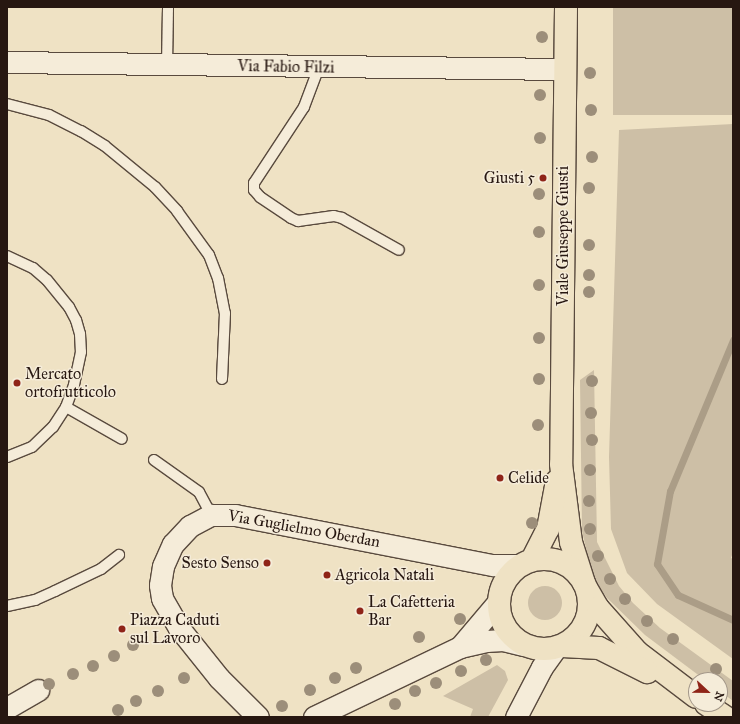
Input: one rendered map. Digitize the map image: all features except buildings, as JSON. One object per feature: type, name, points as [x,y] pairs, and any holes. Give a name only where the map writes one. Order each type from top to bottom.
[{"type":"main road","name":"Viale Giuseppe Giusti","points":[[566,7],[561,464],[571,542],[586,586]]},
{"type":"main road","name":"Viale Giuseppe Giusti","points":[[526,563],[548,529],[561,464]]},
{"type":"main road","points":[[688,691],[637,652],[598,608],[586,586],[567,565],[544,559],[526,563],[505,581],[498,602],[502,623],[511,636],[523,645],[533,649],[558,647],[599,648],[688,692]]},
{"type":"main road","points":[[558,647],[573,639],[582,629],[590,603],[586,586]]},
{"type":"street","name":"Via Fabio Filzi","points":[[7,62],[565,69]]},
{"type":"street","name":"Via Guglielmo Oberdan","points":[[258,717],[231,691],[179,628],[162,598],[160,585],[163,566],[173,544],[190,526],[211,515],[235,515],[493,565],[526,563]]},
{"type":"street","points":[[460,647],[498,602]]},
{"type":"street","points":[[314,717],[460,647],[486,641],[503,640],[523,645]]},
{"type":"street","points":[[516,717],[542,667],[558,647]]},
{"type":"street","points":[[7,708],[38,690]]},
{"type":"lane","points":[[167,65],[168,7]]},
{"type":"lane","points":[[319,67],[304,107],[254,183],[254,190],[260,197],[291,218],[298,220],[334,216],[342,218],[399,250]]},
{"type":"lane","points":[[7,104],[50,115],[81,131],[105,146],[156,187],[177,211],[209,256],[218,278],[225,313],[222,379]]},
{"type":"lane","points":[[7,256],[33,268],[47,280],[69,307],[76,320],[80,334],[81,352],[74,385],[66,407],[53,427],[32,447],[7,456]]},
{"type":"lane","points":[[66,407],[122,439]]},
{"type":"lane","points":[[154,460],[199,492],[211,515]]},
{"type":"lane","points":[[7,606],[35,600],[55,591],[101,569],[119,555]]},
{"type":"shaded area","points":[[613,7],[733,7],[733,115],[613,115]]},
{"type":"shaded area","points":[[733,124],[733,552],[731,558],[733,559],[733,659],[657,604],[627,573],[611,529],[609,457],[619,130]]},
{"type":"shaded area","points":[[594,370],[597,542],[619,586],[633,603],[660,628],[721,672],[694,672],[645,635],[607,598],[593,578],[582,531],[580,380]]},
{"type":"shaded area","points":[[542,586],[548,586],[552,587],[559,593],[562,603],[561,610],[555,617],[548,620],[542,620],[538,619],[531,613],[528,606],[528,600],[529,596],[535,589]]},
{"type":"shaded area","points":[[497,665],[505,671],[508,680],[488,717],[470,717],[473,709],[443,696]]},
{"type":"shaded area","points":[[728,677],[733,681],[733,701],[728,697]]},
{"type":"waterway","points":[[733,340],[670,491],[657,564],[678,595],[733,620]]},
{"type":"place","name":"Giusti 5","points":[[543,178]]},
{"type":"place","name":"Mercato ortofrutticolo","points":[[17,383]]},
{"type":"place","name":"Celide","points":[[500,478]]},
{"type":"place","name":"Sesto Senso","points":[[267,563]]},
{"type":"place","name":"Agricola Natali","points":[[327,575]]},
{"type":"place","name":"La Cafetteria Bar","points":[[360,611]]},
{"type":"place","name":"Piazza Caduti sul Lavoro","points":[[122,629]]}]
